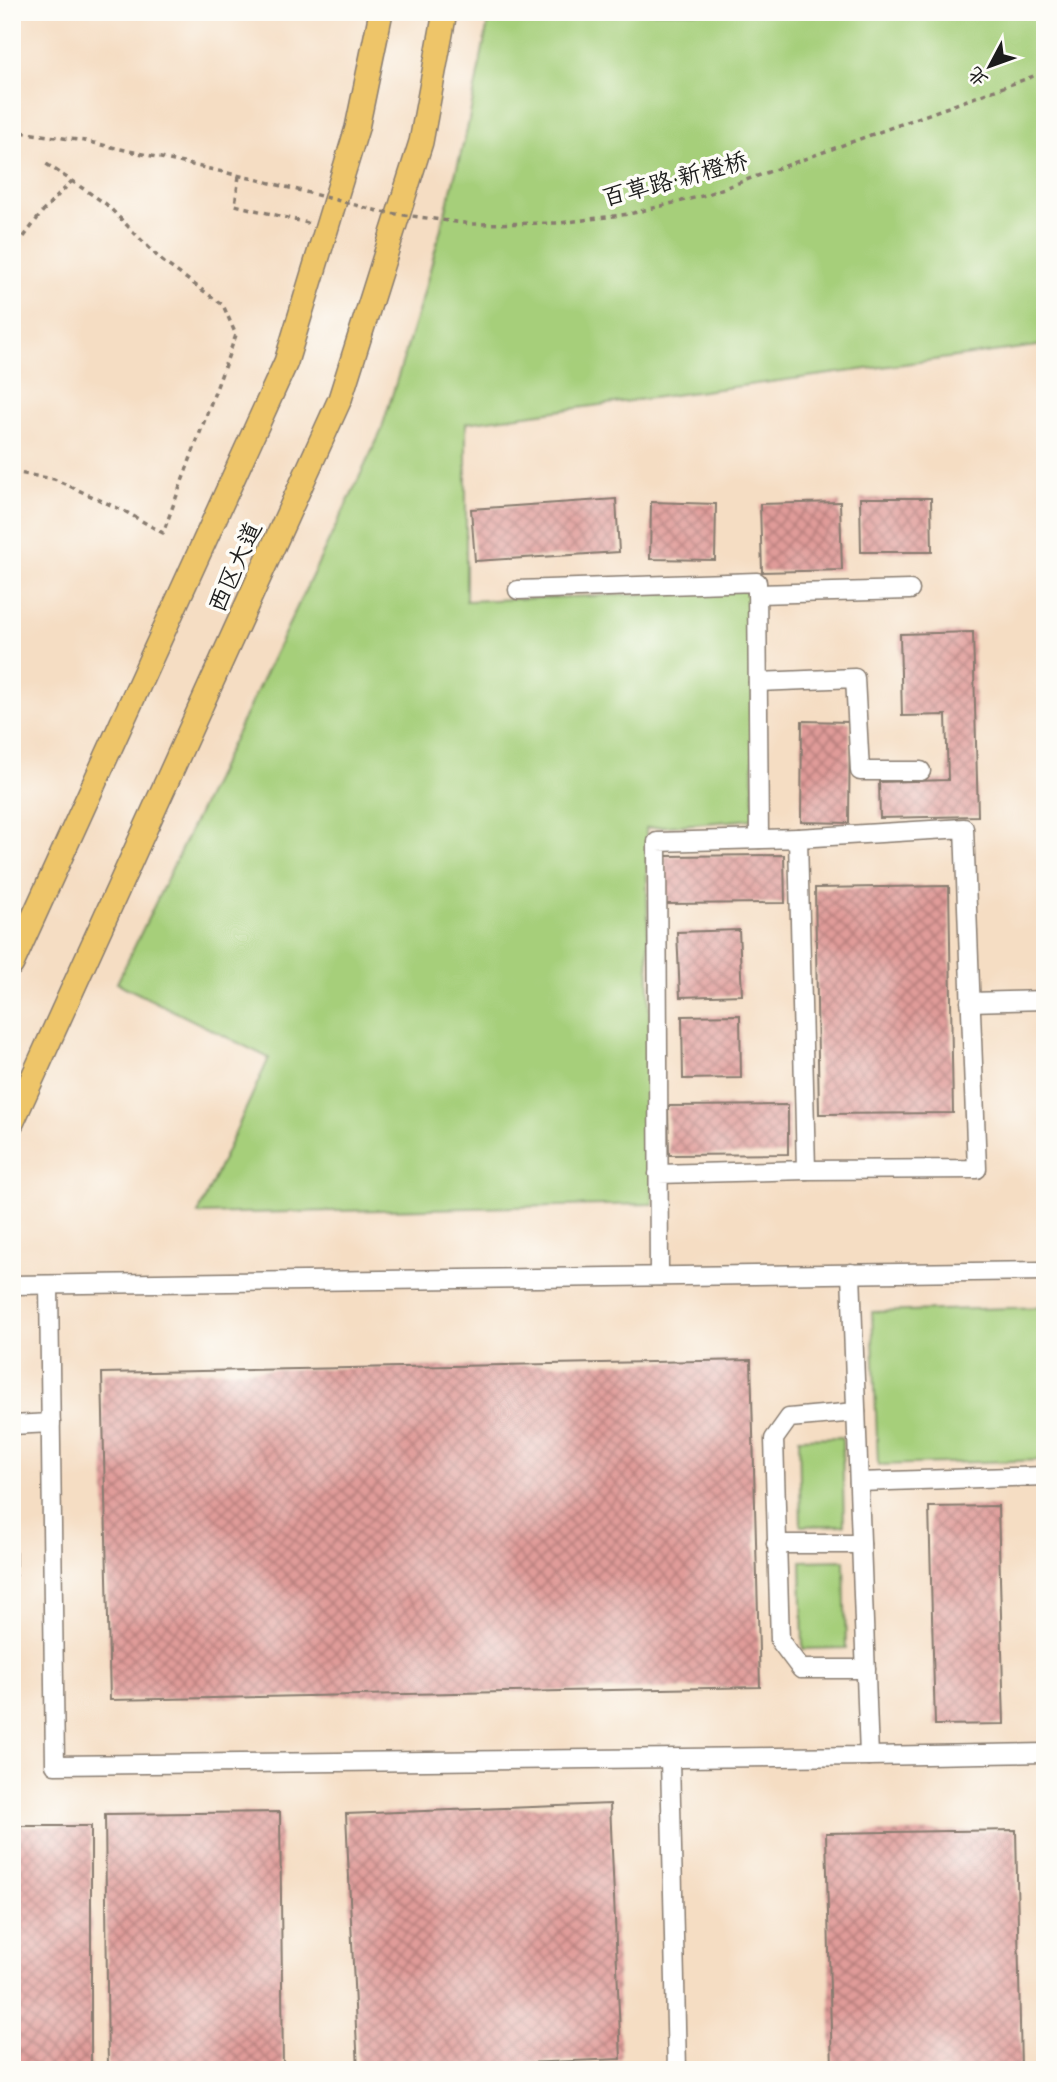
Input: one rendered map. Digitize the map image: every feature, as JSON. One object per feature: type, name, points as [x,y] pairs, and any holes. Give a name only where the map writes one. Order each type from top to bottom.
[{"type":"main road","name":"西区大道","points":[[12,964],[286,362],[357,128],[381,12]]},
{"type":"main road","name":"西区大道","points":[[12,1123],[340,399],[421,142],[445,12]]},
{"type":"street","points":[[518,590],[757,582],[759,839]]},
{"type":"street","points":[[757,594],[910,590]]},
{"type":"street","points":[[758,681],[855,678],[860,771],[921,771]]},
{"type":"street","points":[[658,1174],[977,1169],[964,828],[798,838],[657,842],[658,1174],[659,1276]]},
{"type":"street","points":[[798,838],[806,1170]]},
{"type":"street","points":[[970,1002],[1045,1000]]},
{"type":"street","points":[[12,1285],[1045,1271]]},
{"type":"street","points":[[851,1273],[869,1756]]},
{"type":"street","points":[[49,1285],[55,1765],[1045,1753]]},
{"type":"street","points":[[856,1412],[789,1418],[774,1439],[779,1641],[801,1669],[866,1669]]},
{"type":"street","points":[[12,1425],[51,1423]]},
{"type":"street","points":[[859,1482],[1045,1476]]},
{"type":"street","points":[[776,1544],[861,1544]]},
{"type":"street","points":[[670,1759],[677,2070]]},
{"type":"path","name":"百草路·新橙桥","points":[[12,131],[85,141],[382,212],[471,224],[574,221],[629,214],[702,196],[1045,72]]},
{"type":"path","points":[[12,472],[54,479],[126,512],[163,533],[236,335],[223,305],[162,261],[106,204],[45,163]]},
{"type":"path","points":[[239,176],[235,205],[327,228]]},
{"type":"path","points":[[12,253],[43,211],[72,181]]},
{"type":"green space","points":[[490,12],[1045,12],[1045,345],[466,423],[466,601],[751,590],[754,819],[646,828],[653,1204],[198,1214],[269,1058],[117,983],[380,434],[423,296],[467,130]]},
{"type":"green space","points":[[1045,1307],[1045,1460],[878,1465],[872,1312]]},
{"type":"green space","points":[[842,1437],[844,1525],[801,1526],[799,1438]]},
{"type":"green space","points":[[844,1560],[846,1648],[803,1649],[801,1561]]},
{"type":"building","points":[[860,498],[931,498],[932,552],[861,552]]},
{"type":"building","points":[[616,499],[619,552],[475,561],[471,509]]},
{"type":"building","points":[[651,502],[716,504],[715,560],[650,559]]},
{"type":"building","points":[[840,502],[842,570],[762,572],[760,504]]},
{"type":"building","points":[[973,632],[978,816],[880,818],[879,782],[948,780],[946,715],[902,716],[900,634]]},
{"type":"building","points":[[802,721],[850,722],[849,823],[801,822]]},
{"type":"building","points":[[784,855],[785,903],[665,904],[665,856]]},
{"type":"building","points":[[949,886],[953,1113],[819,1114],[815,888]]},
{"type":"building","points":[[739,930],[742,995],[680,997],[677,932]]},
{"type":"building","points":[[740,1015],[741,1078],[683,1079],[682,1016]]},
{"type":"building","points":[[788,1105],[788,1154],[669,1155],[668,1106]]},
{"type":"building","points":[[751,1360],[760,1687],[110,1700],[102,1373]]},
{"type":"building","points":[[12,1459],[15,1459],[16,1595],[12,1595]]},
{"type":"building","points":[[998,1506],[1004,1724],[935,1725],[929,1507]]},
{"type":"building","points":[[610,1804],[621,2059],[358,2070],[346,1814]]},
{"type":"building","points":[[280,1812],[283,2070],[108,2070],[105,1814]]},
{"type":"building","points":[[12,1826],[91,1826],[91,2070],[12,2070]]},
{"type":"building","points":[[1016,1830],[1021,2070],[832,2070],[826,1833]]}]
